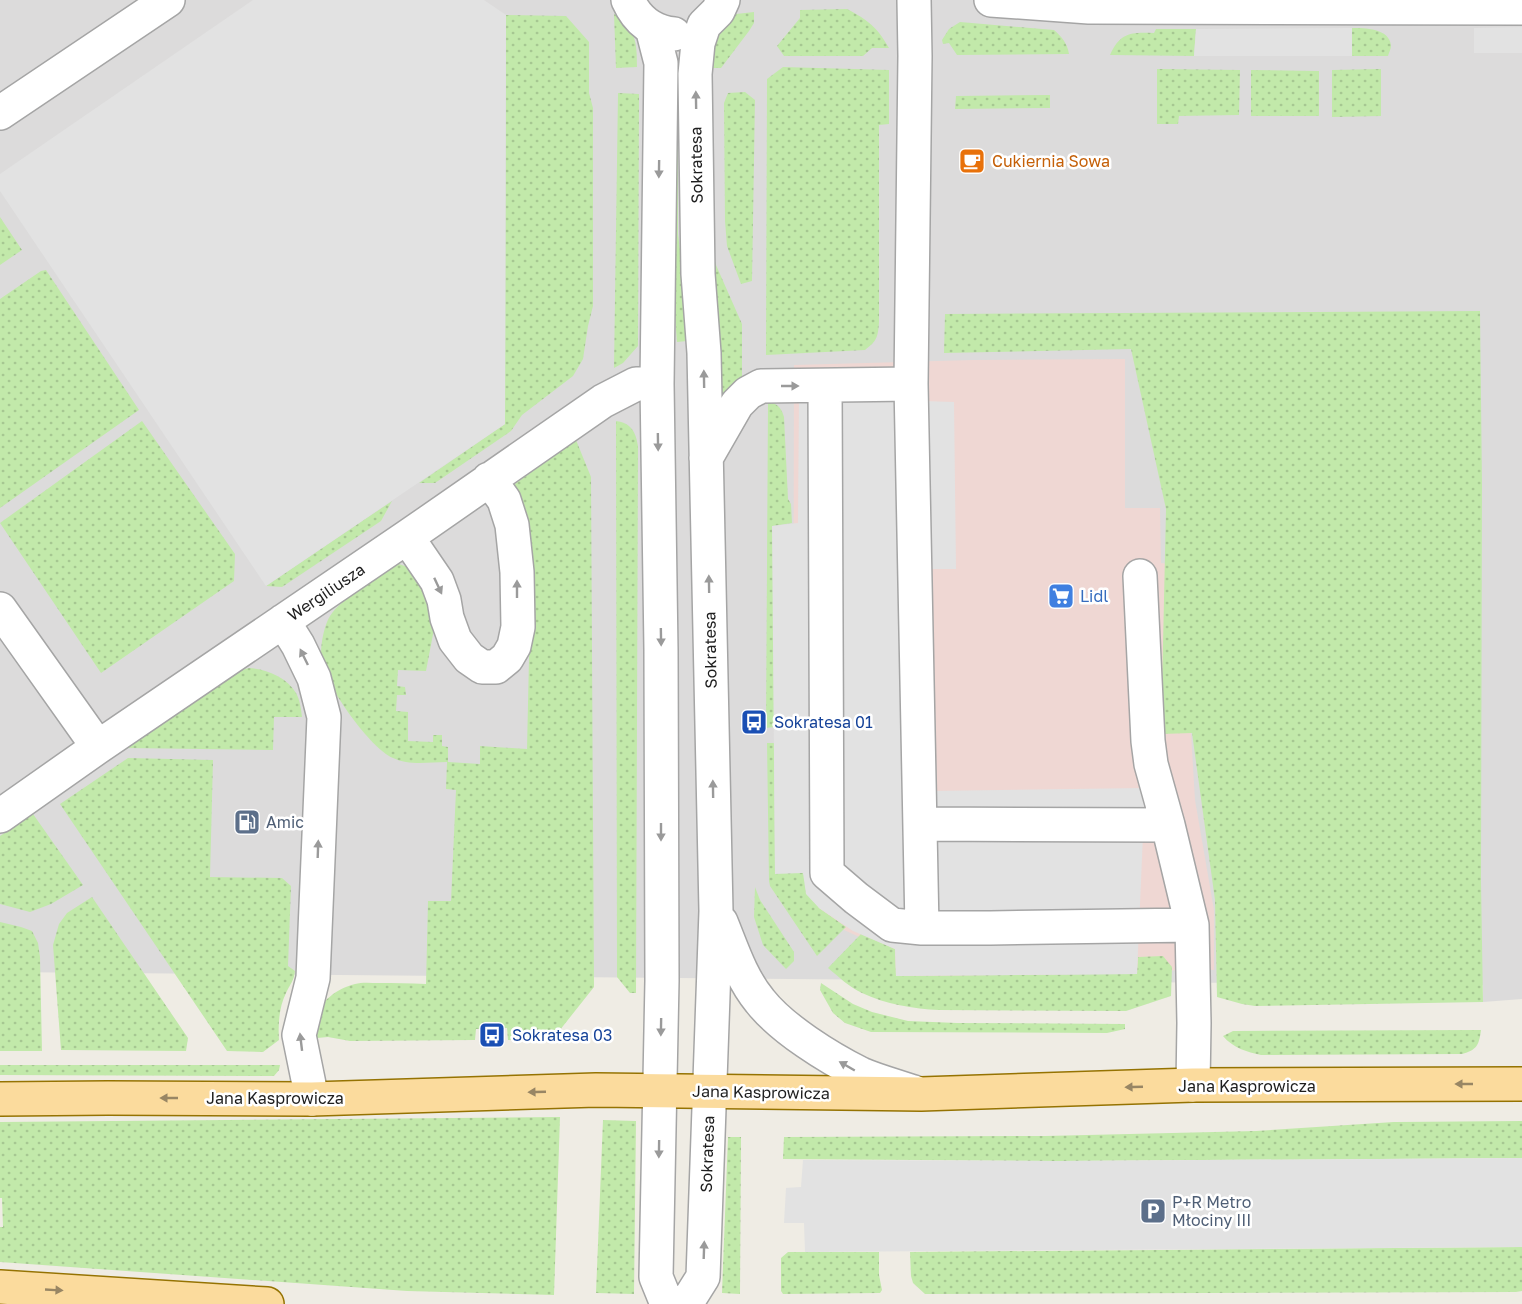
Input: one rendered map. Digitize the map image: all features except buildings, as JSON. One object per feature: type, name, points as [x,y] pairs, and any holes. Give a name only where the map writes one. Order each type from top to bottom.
[{"type":"main road","name":"Jana Kasprowicza","points":[[0,1099],[312,1099],[596,1090],[921,1094],[1193,1086],[1522,1084]]},
{"type":"main road","points":[[0,1287],[267,1304]]},
{"type":"street","points":[[0,113],[168,0]]},
{"type":"street","points":[[628,0],[637,16],[652,28],[673,34],[689,32],[713,13]]},
{"type":"street","points":[[914,0],[911,384],[922,928]]},
{"type":"street","points":[[990,0],[1089,7],[1444,4],[1522,8]]},
{"type":"street","name":"Sokratesa","points":[[686,1304],[703,1277],[716,911],[704,354],[698,274],[695,74],[698,43],[713,13]]},
{"type":"street","points":[[652,28],[661,63],[657,384],[662,981],[656,1277],[668,1304]]},
{"type":"street","name":"Wergiliusza","points":[[0,816],[603,401],[636,384],[657,384]]},
{"type":"street","points":[[706,458],[737,404],[748,393],[761,386],[911,384]]},
{"type":"street","points":[[825,386],[828,873],[892,925],[922,928],[1192,925]]},
{"type":"street","points":[[406,537],[437,580],[455,640],[469,658],[482,667],[496,667],[507,658],[518,627],[517,572],[512,525],[504,500],[489,479]]},
{"type":"street","points":[[1140,576],[1148,741],[1153,772],[1192,925],[1193,1086]]},
{"type":"street","points":[[0,609],[98,747]]},
{"type":"street","points":[[283,621],[314,678],[324,717],[313,978],[299,1035],[312,1099]]},
{"type":"street","points":[[920,824],[1168,825]]},
{"type":"street","points":[[716,911],[749,985],[760,1002],[785,1026],[818,1049],[862,1074],[921,1094]]},
{"type":"shaded area","points":[[0,0],[1522,0],[1522,999],[1483,1002],[1483,985],[0,972]]},
{"type":"shaded area","points":[[253,0],[484,0],[506,15],[505,424],[266,586],[0,191],[0,174]]},
{"type":"shaded area","points":[[1522,27],[1522,53],[1474,53],[1474,28]]},
{"type":"shaded area","points":[[1352,28],[1352,56],[1194,56],[1196,29]]},
{"type":"shaded area","points":[[1125,359],[1125,508],[1160,508],[1161,563],[1181,565],[1195,800],[1214,910],[1214,970],[889,977],[888,950],[844,930],[815,908],[794,874],[794,365]]},
{"type":"shaded area","points":[[799,397],[954,402],[956,569],[931,569],[930,791],[1145,788],[1137,974],[896,976],[895,949],[853,931],[819,908],[806,894],[803,873],[775,874],[772,526],[798,523]]},
{"type":"shaded area","name":"P+R Metro Młociny III","points":[[1522,1158],[1522,1247],[805,1252],[804,1223],[784,1223],[786,1188],[801,1187],[803,1160]]},
{"type":"green space","points":[[847,9],[871,25],[889,48],[872,48],[863,56],[784,56],[777,46],[800,18],[800,10]]},
{"type":"green space","points":[[754,12],[754,23],[721,68],[705,68],[710,40],[736,14]]},
{"type":"green space","points":[[614,14],[627,25],[634,37],[637,67],[616,68]]},
{"type":"green space","points":[[506,15],[566,16],[589,42],[589,93],[593,108],[593,306],[583,359],[573,376],[522,415],[511,431],[435,483],[419,483],[505,424]]},
{"type":"green space","points":[[960,22],[1054,30],[1064,40],[1069,54],[957,55],[949,43],[943,44],[942,40],[949,29]]},
{"type":"green space","points":[[1352,28],[1381,32],[1390,40],[1388,56],[1352,56]]},
{"type":"green space","points":[[1156,29],[1196,29],[1194,56],[1110,55],[1118,42],[1128,35],[1154,33]]},
{"type":"green space","points":[[783,67],[889,70],[889,124],[879,125],[879,327],[874,341],[865,350],[766,355],[767,79]]},
{"type":"green space","points":[[1157,69],[1240,70],[1239,115],[1179,116],[1178,124],[1157,124]]},
{"type":"green space","points":[[1381,69],[1381,116],[1332,117],[1332,70]]},
{"type":"green space","points":[[1251,70],[1319,71],[1319,116],[1251,116]]},
{"type":"green space","points":[[745,92],[755,100],[752,281],[741,284],[727,246],[724,103],[728,93]]},
{"type":"green space","points":[[618,93],[639,94],[638,346],[623,363],[614,368]]},
{"type":"green space","points":[[678,93],[678,234],[685,288],[687,341],[677,342],[668,230],[666,94]]},
{"type":"green space","points":[[1050,95],[1050,108],[955,109],[956,96]]},
{"type":"green space","points":[[0,217],[22,250],[0,265]]},
{"type":"green space","points":[[711,248],[742,324],[742,378],[725,395],[721,394]]},
{"type":"green space","points":[[46,270],[139,410],[0,508],[0,299],[41,271]]},
{"type":"green space","points":[[1480,311],[1483,1002],[1255,1006],[1217,997],[1215,900],[1192,733],[1161,734],[1166,509],[1131,349],[944,353],[945,314]]},
{"type":"green space","points":[[768,402],[779,406],[784,417],[788,499],[791,504],[792,523],[773,526],[774,727],[766,728]]},
{"type":"green space","points":[[142,421],[235,554],[234,581],[101,673],[0,523]]},
{"type":"green space","points":[[616,421],[632,429],[638,446],[636,993],[630,993],[617,977]]},
{"type":"green space","points":[[576,440],[591,477],[594,987],[552,1040],[508,1040],[507,1028],[476,1029],[475,1040],[350,1041],[328,1037],[317,1038],[315,1028],[319,1011],[329,997],[346,987],[364,983],[426,984],[428,901],[451,901],[456,790],[446,789],[447,762],[413,763],[393,758],[373,743],[341,702],[326,675],[321,660],[321,647],[330,616],[343,602],[399,564],[413,569],[435,604],[434,629],[426,671],[398,670],[397,686],[405,687],[406,695],[397,695],[396,711],[408,712],[408,741],[433,742],[433,735],[442,735],[442,746],[448,747],[448,762],[480,764],[480,746],[527,749],[530,613],[512,486]]},
{"type":"green space","points":[[392,501],[381,521],[282,587],[266,586]]},
{"type":"green space","points":[[249,668],[269,672],[282,678],[292,687],[299,702],[302,717],[274,717],[273,750],[124,748],[238,671]]},
{"type":"green space","points":[[767,743],[774,743],[775,873],[803,873],[819,908],[846,927],[817,956],[770,886]]},
{"type":"green space","points":[[128,758],[213,760],[210,877],[282,878],[291,886],[288,966],[295,971],[282,1004],[279,1040],[263,1052],[227,1051],[60,804]]},
{"type":"green space","points":[[33,814],[83,885],[51,904],[30,912],[0,904],[0,836]]},
{"type":"green space","points":[[755,887],[760,900],[794,952],[794,961],[786,969],[763,945],[754,917]]},
{"type":"green space","points":[[92,897],[188,1038],[186,1051],[61,1050],[53,945],[59,924],[67,913]]},
{"type":"green space","points":[[0,922],[32,931],[38,943],[42,1051],[0,1051]]},
{"type":"green space","points":[[861,934],[895,949],[896,976],[1137,974],[1138,957],[1163,956],[1172,967],[1171,996],[1126,1011],[939,1010],[900,1005],[857,991],[828,968]]},
{"type":"green space","points":[[821,983],[853,1004],[872,1012],[908,1021],[1125,1024],[1125,1029],[1107,1033],[871,1032],[845,1023],[833,1013],[820,990]]},
{"type":"green space","points":[[1481,1030],[1476,1046],[1471,1051],[1462,1054],[1261,1055],[1245,1051],[1223,1036],[1233,1031]]},
{"type":"green space","points":[[0,1065],[280,1065],[274,1076],[0,1075]]},
{"type":"green space","points":[[560,1117],[554,1295],[407,1291],[0,1262],[0,1227],[3,1227],[2,1198],[0,1198],[0,1122]]},
{"type":"green space","points":[[603,1120],[636,1121],[634,1294],[596,1293]]},
{"type":"green space","points":[[1522,1121],[1522,1158],[1058,1161],[783,1159],[784,1137],[1045,1136],[1256,1131],[1394,1122]]},
{"type":"green space","points":[[728,1137],[741,1137],[740,1294],[722,1293]]},
{"type":"green space","points":[[1522,1247],[1522,1291],[1516,1292],[925,1294],[913,1283],[910,1252]]},
{"type":"green space","points":[[788,1252],[879,1252],[879,1275],[882,1290],[880,1293],[783,1294],[781,1291],[781,1258]]},
{"type":"place","name":"Cukiernia Sowa","points":[[972,161]]},
{"type":"place","name":"Lidl","points":[[1061,596]]},
{"type":"place","name":"Sokratesa 01","points":[[754,722]]},
{"type":"place","name":"Amic","points":[[247,822]]},
{"type":"place","name":"Sokratesa 03","points":[[492,1035]]},
{"type":"place","name":"P+R Metro Młociny III","points":[[1153,1211]]}]
